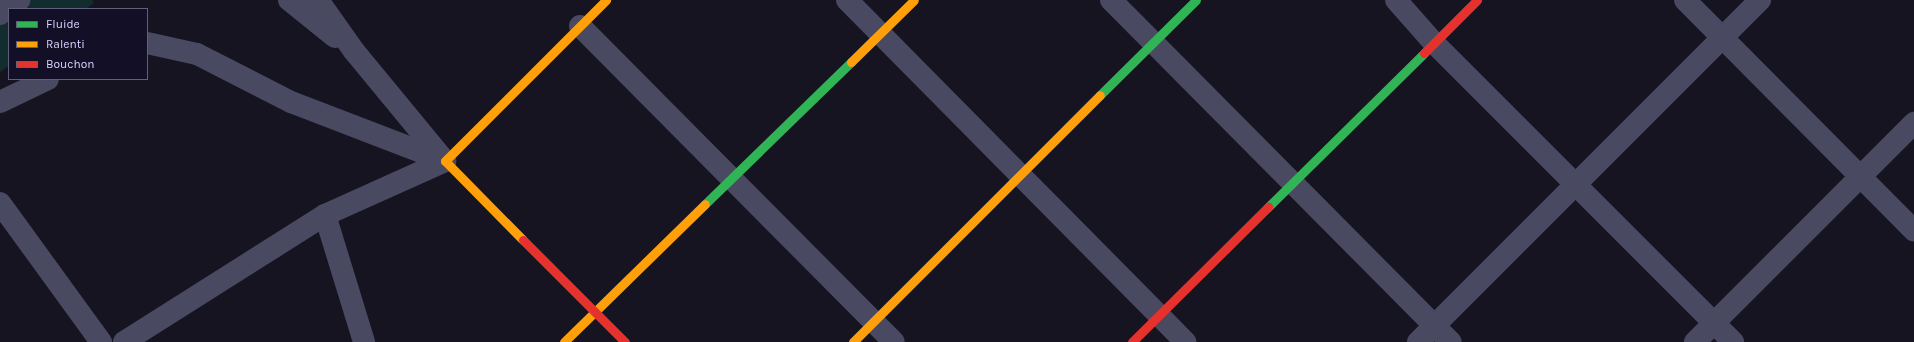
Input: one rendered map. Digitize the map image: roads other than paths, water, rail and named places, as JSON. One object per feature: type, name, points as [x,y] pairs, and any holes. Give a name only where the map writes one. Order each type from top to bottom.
[{"type":"street","points":[[8,8],[19,0]]},
{"type":"street","points":[[289,0],[354,51]]},
{"type":"street","points":[[318,0],[354,51],[445,161],[625,342]]},
{"type":"street","points":[[124,342],[325,215],[445,161],[606,0]]},
{"type":"street","points":[[847,0],[1185,342]]},
{"type":"street","points":[[564,342],[597,314],[914,0]]},
{"type":"street","points":[[1111,0],[1451,342]]},
{"type":"street","points":[[853,342],[1196,0]]},
{"type":"street","points":[[1396,0],[1434,43],[1733,342]]},
{"type":"street","points":[[1132,342],[1477,0]]},
{"type":"street","points":[[1685,0],[1914,231]]},
{"type":"street","points":[[1418,342],[1760,0]]},
{"type":"street","points":[[580,26],[894,342]]},
{"type":"street","points":[[148,43],[197,54],[291,102],[445,161]]},
{"type":"street","points":[[0,102],[46,80]]},
{"type":"street","points":[[1695,342],[1914,123]]},
{"type":"street","points":[[0,203],[101,342]]},
{"type":"street","points":[[325,215],[364,342]]}]
